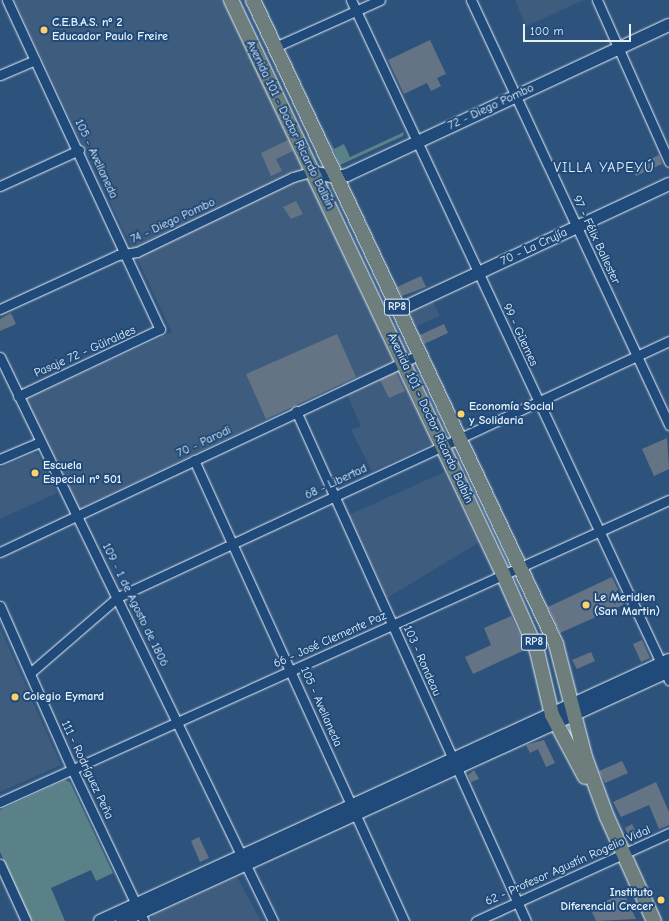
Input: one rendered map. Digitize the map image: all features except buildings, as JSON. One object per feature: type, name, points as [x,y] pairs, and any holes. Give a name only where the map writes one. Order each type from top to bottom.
[{"type":"main road","name":"Avenida 101 - Doctor Ricardo Balbín","points":[[231,0],[311,172],[444,444],[537,652],[555,719],[607,817],[654,921]]},
{"type":"main road","name":"Avenida 101 - Doctor Ricardo Balbín","points":[[253,0],[520,566],[558,650],[572,711],[607,817]]},
{"type":"street","name":"105 - Avellaneda","points":[[8,0],[35,60],[79,150],[160,329]]},
{"type":"street","name":"99 - Güemes","points":[[351,0],[538,401],[667,669]]},
{"type":"street","points":[[275,47],[380,0]]},
{"type":"street","name":"97 - Félix Ballester","points":[[471,0],[669,425]]},
{"type":"street","points":[[597,0],[669,162]]},
{"type":"street","name":"72 - Diego Pombo","points":[[311,172],[336,177],[347,175],[669,25]]},
{"type":"street","points":[[0,75],[35,60]]},
{"type":"street","points":[[0,186],[79,150]]},
{"type":"street","name":"74 - Diego Pombo","points":[[0,309],[118,255],[137,252],[293,177],[311,172]]},
{"type":"street","name":"70 - La Crujía","points":[[398,310],[669,184]]},
{"type":"street","name":"Pasaje 72 - Güiraldes","points":[[18,396],[157,333],[160,329]]},
{"type":"street","name":"68 - Libertad","points":[[30,673],[118,597],[459,437],[669,341]]},
{"type":"street","name":"70 - Parodi","points":[[0,552],[420,354]]},
{"type":"street","name":"109 - 1 de Agosto de 1806","points":[[0,357],[40,442],[118,597],[273,921]]},
{"type":"street","name":"103 - Rondeau","points":[[296,412],[526,921]]},
{"type":"street","points":[[0,459],[40,442]]},
{"type":"street","name":"105 - Avellaneda","points":[[194,460],[292,670],[404,921]]},
{"type":"street","name":"66 - José Clemente Paz","points":[[0,802],[393,626],[520,566],[600,532],[669,500]]},
{"type":"street","name":"111 - Rodríguez Peña","points":[[0,606],[72,769],[141,913]]},
{"type":"street","points":[[122,921],[141,913],[243,860],[353,809],[667,669]]},
{"type":"street","name":"62 - Profesor Agustín Rogelio Vidal","points":[[476,921],[669,833]]},
{"type":"street","points":[[0,864],[26,921]]},
{"type":"street","points":[[100,921],[141,913]]},
{"type":"shaded area","points":[[14,0],[223,0],[432,444],[372,471],[351,430],[361,426],[342,384],[79,509],[26,399],[172,332]]},
{"type":"shaded area","points":[[515,0],[584,0],[526,26]]},
{"type":"shaded area","points":[[433,301],[440,316],[415,327],[410,315],[411,311]]},
{"type":"shaded area","points":[[34,453],[38,454],[57,493],[0,519],[0,468]]},
{"type":"shaded area","points":[[444,472],[478,543],[387,598],[349,515]]},
{"type":"shaded area","name":"Colegio Eymard","points":[[0,628],[61,765],[0,792]]},
{"type":"shaded area","points":[[237,877],[261,921],[151,921],[152,915]]},
{"type":"green space","points":[[324,127],[334,149],[344,144],[350,157],[404,132],[403,136],[340,165]]},
{"type":"green space","points":[[65,780],[70,782],[113,873],[96,881],[91,870],[51,888],[65,921],[31,921],[0,852],[0,810]]},
{"type":"place","name":"C.E.B.A.S. nº 2 Educador Paulo Freire","points":[[44,30]]},
{"type":"place","name":"Economía Social y Solidaria","points":[[461,414]]},
{"type":"place","name":"Escuela Especial nº 501","points":[[35,473]]},
{"type":"place","name":"Le Meridien (San Martin)","points":[[586,605]]},
{"type":"place","name":"Colegio Eymard","points":[[15,697]]},
{"type":"place","name":"Instituto Diferencial Crecer","points":[[661,900]]},
{"type":"district","name":"VILLA YAPEYÚ","points":[[604,168]]}]
